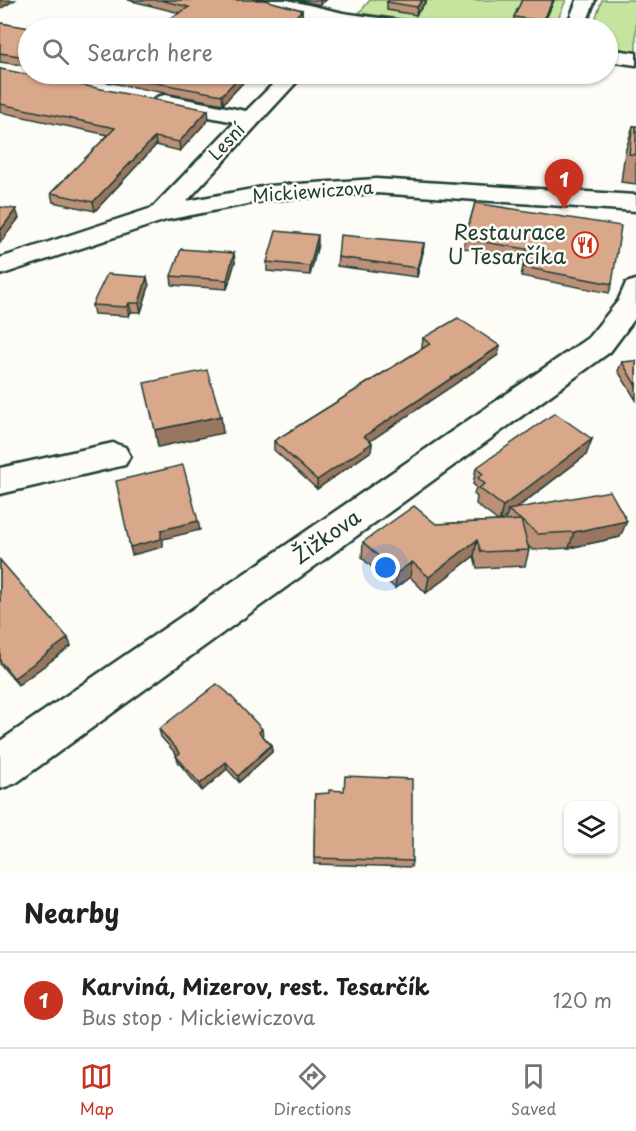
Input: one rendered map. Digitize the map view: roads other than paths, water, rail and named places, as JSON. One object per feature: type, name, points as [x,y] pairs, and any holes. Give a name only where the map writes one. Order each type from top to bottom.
[{"type":"street","points":[[264,0],[321,18]]},
{"type":"street","points":[[345,18],[359,0]]},
{"type":"street","points":[[579,18],[585,0]]},
{"type":"street","points":[[618,56],[636,59]]},
{"type":"street","name":"Lesní","points":[[161,213],[284,84]]},
{"type":"street","points":[[147,98],[249,118]]},
{"type":"street","name":"Mickiewiczova","points":[[0,267],[161,213],[268,193],[376,186],[636,203]]},
{"type":"street","name":"Žižkova","points":[[0,767],[599,345],[632,303],[636,289]]},
{"type":"street","points":[[0,482],[113,456]]},
{"type":"place","name":"Karviná, Mizerov, rest. Tesarčík","points":[[564,209]]},
{"type":"place","name":"Restaurace U Tesarčíka","points":[[585,245]]}]
